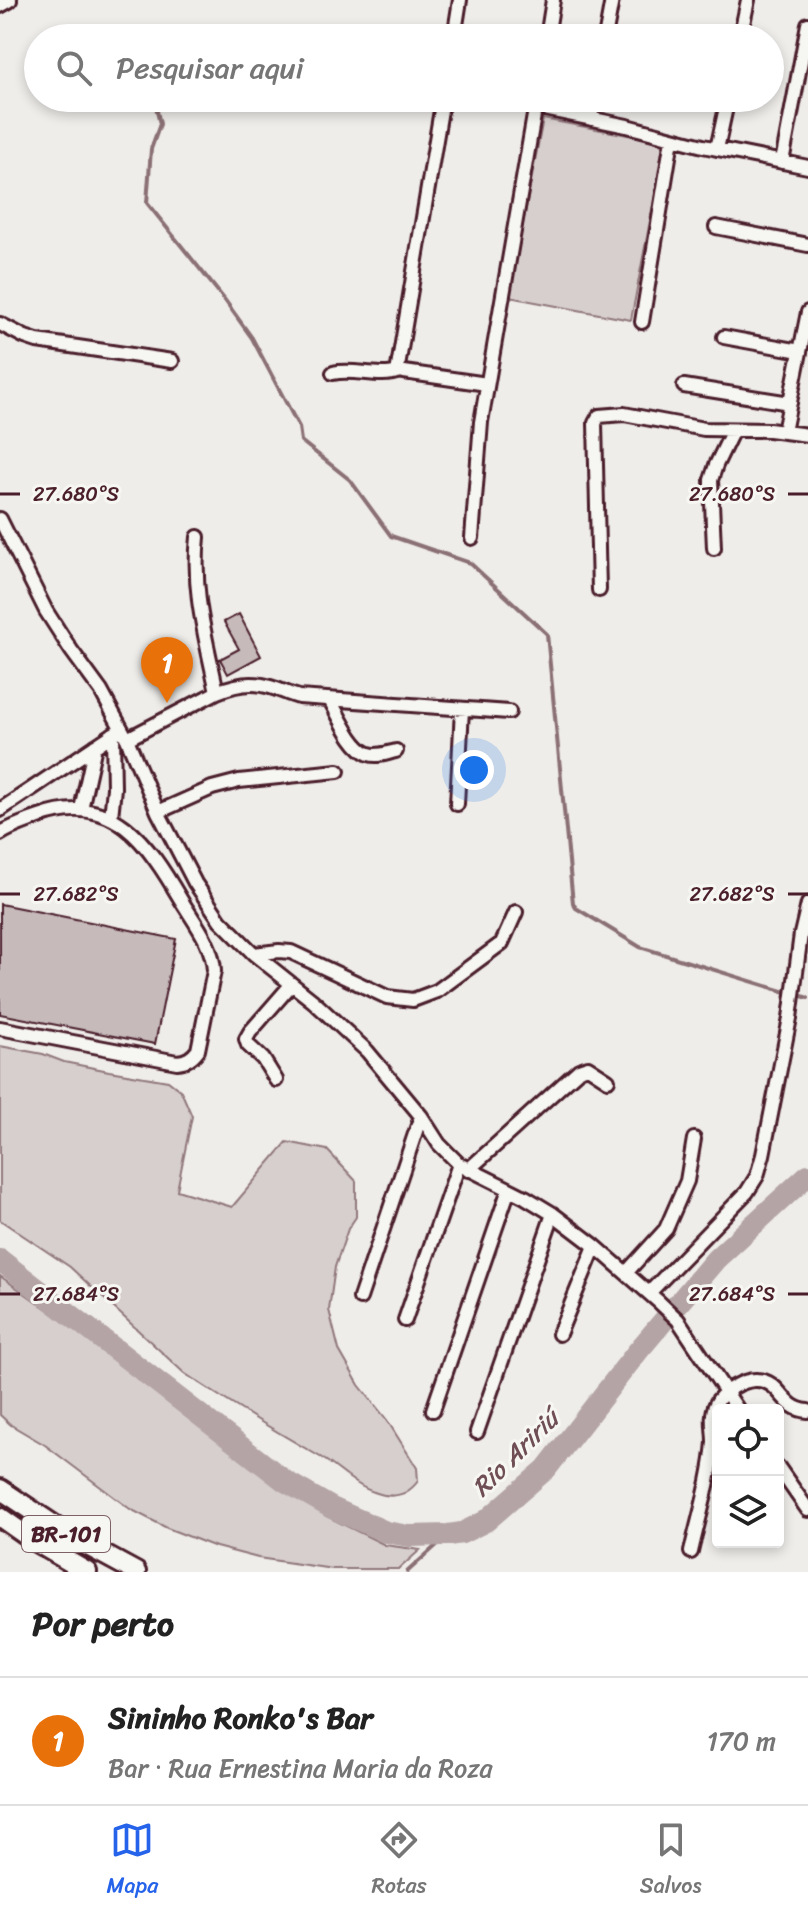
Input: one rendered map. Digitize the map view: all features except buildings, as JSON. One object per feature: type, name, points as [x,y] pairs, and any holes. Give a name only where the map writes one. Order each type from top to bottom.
[{"type":"highway","name":"BR-101","points":[[0,1489],[75,1539],[136,1572]]},
{"type":"highway","name":"BR-101","points":[[0,1517],[87,1572]]},
{"type":"main road","points":[[0,5],[9,0]]},
{"type":"street","points":[[456,24],[460,0]]},
{"type":"street","points":[[549,24],[553,0]]},
{"type":"street","points":[[608,24],[612,0]]},
{"type":"street","points":[[743,24],[748,0]]},
{"type":"street","points":[[782,162],[808,24]]},
{"type":"street","points":[[400,371],[398,367],[441,112]]},
{"type":"street","points":[[472,538],[481,422],[534,112]]},
{"type":"street","points":[[569,112],[672,139],[808,167]]},
{"type":"street","points":[[591,118],[592,112]]},
{"type":"street","points":[[717,149],[725,112]]},
{"type":"street","points":[[642,322],[672,139]]},
{"type":"street","points":[[716,227],[808,245]]},
{"type":"street","points":[[784,432],[808,312]]},
{"type":"street","points":[[0,324],[37,341],[172,361]]},
{"type":"street","points":[[724,337],[800,351]]},
{"type":"street","points":[[333,373],[391,374],[400,371],[487,384]]},
{"type":"street","points":[[684,386],[790,403]]},
{"type":"street","points":[[599,590],[595,423],[599,416],[624,414],[704,429],[808,435]]},
{"type":"street","points":[[714,548],[711,480],[733,430]]},
{"type":"street","points":[[0,519],[46,611],[101,691],[158,812],[195,883],[220,920],[254,954],[313,1001],[367,1051],[421,1116],[439,1144],[464,1167],[553,1214],[659,1302],[678,1320],[734,1404]]},
{"type":"street","points":[[198,537],[195,571],[198,599],[217,692]]},
{"type":"street","points":[[0,810],[95,746],[239,685],[260,684],[289,695],[330,700],[509,712]]},
{"type":"street","points":[[330,700],[354,743],[361,749],[376,755],[396,751]]},
{"type":"street","points":[[457,804],[462,709]]},
{"type":"street","points":[[111,817],[120,734]]},
{"type":"street","points":[[81,809],[95,746]]},
{"type":"street","points":[[158,812],[212,788],[239,781],[338,771]]},
{"type":"street","points":[[0,834],[8,828],[50,813],[81,809],[111,817],[138,837],[173,887],[209,946],[214,971],[198,1050],[185,1062],[0,1028]]},
{"type":"street","points":[[649,1293],[747,1192],[757,1176],[790,1018],[808,904]]},
{"type":"street","points":[[254,954],[291,952],[387,997],[413,1000],[437,991],[502,943],[516,912]]},
{"type":"street","points":[[276,1080],[246,1039],[291,985]]},
{"type":"street","points":[[405,1320],[464,1167],[579,1070],[588,1067],[608,1080]]},
{"type":"street","points":[[360,1298],[421,1116]]},
{"type":"street","points":[[626,1273],[666,1229],[687,1181],[694,1139]]},
{"type":"street","points":[[433,1410],[509,1189]]},
{"type":"street","points":[[477,1432],[553,1214]]},
{"type":"street","points":[[559,1334],[595,1246]]},
{"type":"street","points":[[691,1552],[706,1489],[717,1401],[746,1381],[761,1380],[776,1388],[791,1407],[808,1411]]},
{"type":"street","points":[[784,1476],[808,1510]]},
{"type":"shaded area","points":[[543,119],[665,142],[631,320],[509,297]]},
{"type":"shaded area","points":[[0,1046],[43,1054],[64,1062],[168,1081],[181,1091],[192,1116],[177,1190],[232,1207],[287,1142],[327,1150],[356,1181],[356,1217],[348,1229],[335,1267],[329,1310],[339,1350],[359,1385],[387,1420],[417,1468],[418,1481],[414,1486],[393,1496],[368,1490],[322,1458],[218,1395],[184,1373],[70,1267],[0,1220]]},
{"type":"shaded area","points":[[0,1276],[105,1350],[326,1516],[385,1545],[420,1550],[399,1569],[333,1569],[258,1558],[216,1547],[167,1528],[130,1509],[0,1415]]},
{"type":"waterway","points":[[157,112],[160,124],[151,149],[147,203],[252,338],[299,427],[301,441],[350,480],[391,536],[470,563],[547,634],[573,903],[576,908],[640,947],[786,992]]},
{"type":"waterway","points":[[802,996],[808,998]]},
{"type":"waterway","name":"Rio Aririú","points":[[0,1260],[285,1481],[332,1508],[386,1532],[409,1536],[448,1535],[462,1533],[486,1521],[546,1469],[638,1351],[716,1259],[808,1175]]},
{"type":"waterway","points":[[407,1572],[448,1535]]},
{"type":"place","name":"Sininho Ronko's Bar","points":[[167,703]]}]
